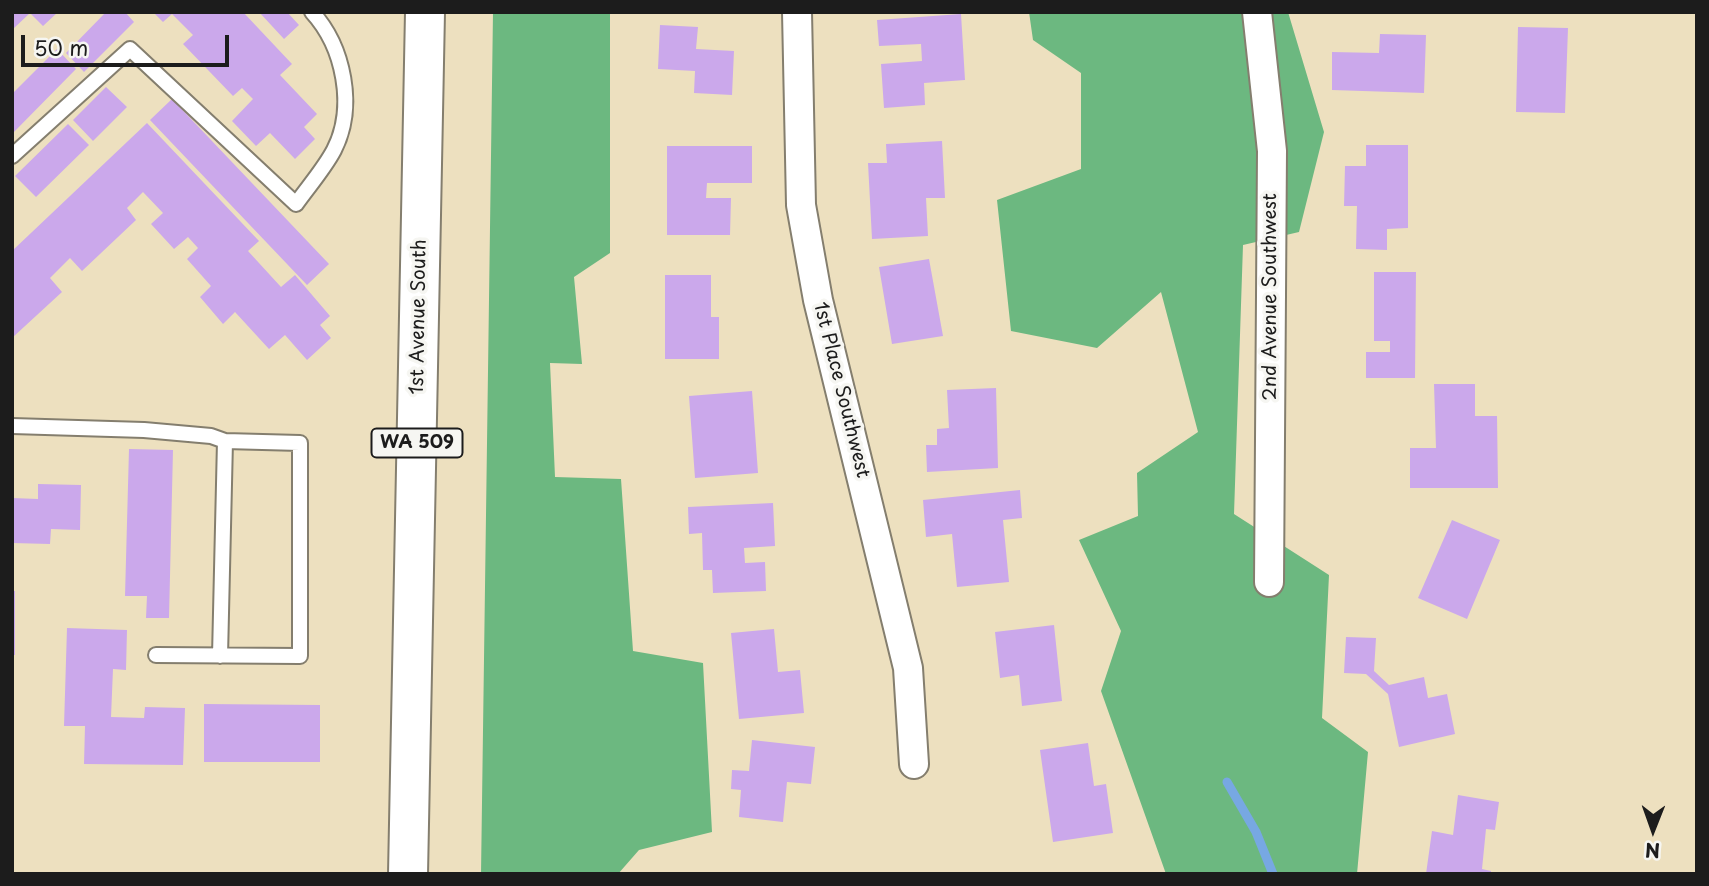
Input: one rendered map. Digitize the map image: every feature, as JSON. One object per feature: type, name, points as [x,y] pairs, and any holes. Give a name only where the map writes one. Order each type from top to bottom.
[{"type":"main road","name":"1st Avenue South","points":[[408,874],[425,12]]},
{"type":"street","name":"1st Place Southwest","points":[[797,12],[801,205],[818,300],[908,668],[914,764]]},
{"type":"street","name":"2nd Avenue Southwest","points":[[1257,12],[1272,151],[1269,582]]},
{"type":"lane","points":[[12,156],[130,49],[296,204],[333,151],[342,128],[344,72],[323,24],[312,12]]},
{"type":"lane","points":[[12,426],[144,430],[211,436],[225,441],[300,443],[300,656],[156,655]]},
{"type":"lane","points":[[220,656],[225,441]]},
{"type":"green space","points":[[493,12],[610,12],[610,253],[574,277],[582,364],[550,363],[555,477],[621,479],[633,651],[703,663],[712,832],[639,850],[618,874],[481,874]]},
{"type":"green space","points":[[1029,12],[1288,12],[1324,132],[1299,232],[1243,245],[1234,514],[1329,575],[1322,718],[1368,752],[1357,874],[1166,874],[1101,691],[1121,631],[1079,540],[1138,516],[1137,473],[1198,432],[1161,292],[1097,348],[1011,331],[997,200],[1081,169],[1081,73],[1033,40]]},
{"type":"building","points":[[12,12],[58,12],[43,26],[30,13],[12,30]]},
{"type":"building","points":[[106,12],[125,12],[134,22],[84,72],[66,53]]},
{"type":"building","points":[[153,12],[243,12],[292,64],[280,75],[317,114],[304,127],[315,139],[295,159],[270,133],[256,146],[232,121],[253,99],[242,88],[233,96],[183,44],[193,35],[172,14],[163,22]]},
{"type":"building","points":[[259,12],[287,12],[299,25],[284,39]]},
{"type":"building","points":[[961,14],[965,80],[924,83],[925,105],[884,108],[881,64],[922,61],[921,44],[879,46],[877,20]]},
{"type":"building","points":[[660,25],[698,27],[696,49],[734,51],[732,95],[694,93],[695,71],[658,69]]},
{"type":"building","points":[[1518,27],[1568,28],[1565,113],[1516,112]]},
{"type":"building","points":[[1380,34],[1426,35],[1424,93],[1332,90],[1332,52],[1379,53]]},
{"type":"building","points":[[57,49],[76,69],[12,134],[12,94]]},
{"type":"building","points":[[106,87],[127,107],[93,141],[73,120]]},
{"type":"building","points":[[172,99],[329,264],[307,285],[150,120]]},
{"type":"building","points":[[147,123],[259,241],[248,251],[281,287],[295,275],[330,316],[320,325],[331,338],[307,360],[285,335],[269,349],[235,312],[223,324],[200,297],[211,286],[187,259],[198,248],[188,237],[174,249],[151,224],[163,213],[143,192],[127,208],[136,220],[82,271],[70,258],[50,278],[62,292],[12,338],[12,251]]},
{"type":"building","points":[[68,124],[89,145],[36,197],[15,176]]},
{"type":"building","points":[[942,141],[945,198],[926,198],[928,236],[872,239],[868,163],[887,163],[886,144]]},
{"type":"building","points":[[1366,145],[1408,145],[1408,228],[1387,229],[1387,250],[1356,249],[1357,206],[1344,206],[1345,166],[1366,166]]},
{"type":"building","points":[[667,146],[752,146],[752,183],[707,183],[706,198],[731,198],[730,235],[667,235]]},
{"type":"building","points":[[929,259],[943,336],[892,344],[879,267]]},
{"type":"building","points":[[1374,272],[1416,272],[1415,378],[1366,378],[1366,352],[1390,352],[1390,341],[1374,341]]},
{"type":"building","points":[[665,275],[711,275],[711,317],[719,317],[719,359],[665,359]]},
{"type":"building","points":[[1434,384],[1475,384],[1475,416],[1497,416],[1498,488],[1410,488],[1410,448],[1436,448]]},
{"type":"building","points":[[996,388],[998,468],[927,472],[926,445],[937,445],[937,429],[949,428],[947,390]]},
{"type":"building","points":[[752,391],[758,473],[695,478],[689,396]]},
{"type":"building","points":[[129,449],[173,450],[169,618],[146,618],[147,596],[125,596]]},
{"type":"building","points":[[38,484],[81,485],[80,530],[51,529],[50,544],[12,543],[12,498],[38,499]]},
{"type":"building","points":[[1020,490],[1022,518],[1003,520],[1009,582],[957,587],[952,534],[926,537],[923,500]]},
{"type":"building","points":[[773,503],[775,546],[744,548],[745,563],[765,562],[766,591],[713,593],[712,570],[703,570],[702,533],[689,534],[688,507]]},
{"type":"building","points":[[1452,520],[1500,540],[1467,619],[1418,598]]},
{"type":"building","points":[[12,591],[15,591],[15,655],[12,655]]},
{"type":"building","points":[[1054,625],[1062,701],[1022,706],[1019,675],[1000,678],[995,632]]},
{"type":"building","points":[[67,628],[127,630],[126,670],[113,669],[111,717],[144,718],[145,707],[185,708],[183,765],[84,764],[85,726],[64,726]]},
{"type":"building","points":[[774,629],[778,672],[800,670],[804,713],[739,719],[731,633]]},
{"type":"building","points":[[1346,637],[1376,638],[1374,671],[1389,685],[1424,677],[1428,698],[1447,694],[1455,734],[1399,747],[1388,694],[1366,674],[1344,673]]},
{"type":"building","points":[[204,704],[320,705],[320,762],[204,762]]},
{"type":"building","points":[[752,740],[815,747],[811,784],[787,782],[783,822],[739,817],[741,790],[731,789],[732,770],[749,771]]},
{"type":"building","points":[[1088,743],[1094,786],[1106,784],[1113,833],[1053,842],[1040,750]]},
{"type":"building","points":[[1458,795],[1499,802],[1495,830],[1486,829],[1482,869],[1491,871],[1491,874],[1426,874],[1432,831],[1453,835]]},
{"type":"waterway","points":[[1227,782],[1256,832],[1273,874]]}]
